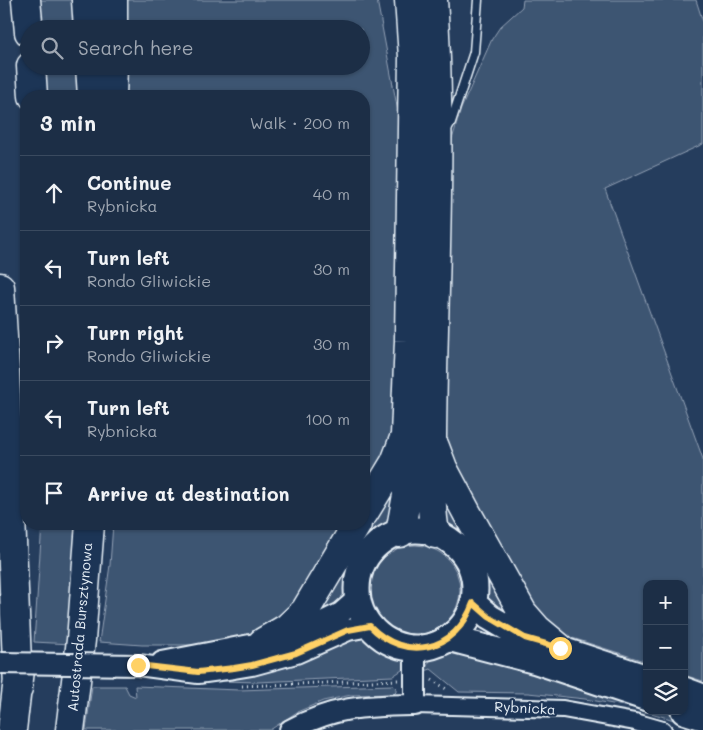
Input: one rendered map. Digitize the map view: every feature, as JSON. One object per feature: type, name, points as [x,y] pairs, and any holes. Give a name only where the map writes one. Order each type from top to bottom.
[{"type":"highway","points":[[26,0],[28,20]]},
{"type":"highway","points":[[86,0],[87,20]]},
{"type":"highway","points":[[113,0],[113,20]]},
{"type":"highway","points":[[400,533],[407,495],[405,435],[409,341],[413,57],[409,0]]},
{"type":"highway","points":[[433,0],[436,53],[436,145],[430,502],[436,534]]},
{"type":"highway","points":[[32,75],[33,90]]},
{"type":"highway","points":[[91,75],[92,90]]},
{"type":"highway","points":[[112,75],[112,90]]},
{"type":"highway","points":[[0,287],[18,688]]},
{"type":"highway","points":[[370,503],[394,462],[405,435]]},
{"type":"highway","points":[[432,438],[443,468],[523,613],[537,629],[560,648]]},
{"type":"highway","points":[[12,730],[18,688],[31,530]]},
{"type":"highway","name":"Autostrada Bursztynowa","points":[[70,730],[81,640],[90,530]]},
{"type":"highway","points":[[263,642],[287,628],[305,611],[354,530]]},
{"type":"main road","points":[[418,531],[436,534],[456,546],[470,567],[474,578],[473,603],[464,623],[448,638],[438,644],[415,648],[402,647],[379,635],[370,626],[360,608],[358,598],[359,574],[367,557],[379,544],[400,533],[418,531]]},
{"type":"main road","points":[[473,603],[489,617],[525,638],[643,677]]},
{"type":"main road","points":[[448,638],[536,661],[643,697]]},
{"type":"main road","points":[[688,691],[703,697]]},
{"type":"main road","points":[[688,712],[703,717]]},
{"type":"street","points":[[143,665],[292,637],[341,613],[358,598]]},
{"type":"street","points":[[0,663],[143,665],[198,672],[252,665],[296,653],[348,630],[370,626]]},
{"type":"street","points":[[290,730],[311,718],[332,712],[363,706],[415,705],[415,648]]},
{"type":"street","name":"Rybnicka","points":[[415,705],[563,709],[634,722],[663,730]]},
{"type":"lane","points":[[436,145],[451,122],[469,71],[474,52],[478,0]]},
{"type":"path","points":[[237,686],[402,680]]},
{"type":"shaded area","points":[[36,0],[73,0],[74,20],[38,20]]},
{"type":"shaded area","points":[[125,0],[377,0],[401,128],[396,435],[370,487],[370,90],[124,90],[124,75],[370,75],[370,20],[125,20]]},
{"type":"shaded area","points":[[523,0],[696,0],[703,22],[703,144],[605,189],[703,459],[703,681],[688,676],[688,580],[643,580],[643,661],[560,634],[543,624],[442,443],[449,150],[461,109],[492,39],[500,27],[522,7]]},
{"type":"shaded area","points":[[43,75],[79,75],[80,90],[44,90]]},
{"type":"shaded area","points":[[396,472],[392,525],[369,543],[356,560],[344,601],[304,626],[361,530],[370,530],[370,516]]},
{"type":"shaded area","points":[[436,472],[524,629],[482,596],[479,575],[473,558],[462,544],[446,530]]},
{"type":"shaded area","points":[[42,530],[78,530],[71,644],[34,642]]},
{"type":"shaded area","points":[[113,530],[344,530],[298,604],[262,632],[226,641],[191,645],[142,645],[99,642],[110,565]]},
{"type":"shaded area","points":[[415,545],[432,549],[447,558],[456,573],[460,590],[456,607],[447,622],[432,631],[415,635],[398,631],[383,622],[374,607],[370,590],[374,573],[383,558],[398,549]]},
{"type":"shaded area","points":[[359,637],[399,658],[404,662],[405,668],[393,676],[257,682],[222,681],[223,676]]},
{"type":"shaded area","points":[[450,648],[643,704],[643,710],[585,699],[528,693],[459,692],[431,669],[425,671],[434,655]]},
{"type":"shaded area","points":[[393,685],[396,688],[394,694],[351,695],[323,701],[297,712],[270,730],[86,730],[92,686],[125,686],[129,694],[136,697],[135,686],[239,690]]},
{"type":"shaded area","points":[[658,715],[677,715],[703,724],[703,729]]},
{"type":"route","points":[[138,665],[198,672],[252,665],[296,653],[348,630],[370,626],[379,635],[402,647],[427,647],[438,644],[457,631],[470,614],[473,603],[489,617],[525,638],[560,648]]}]
